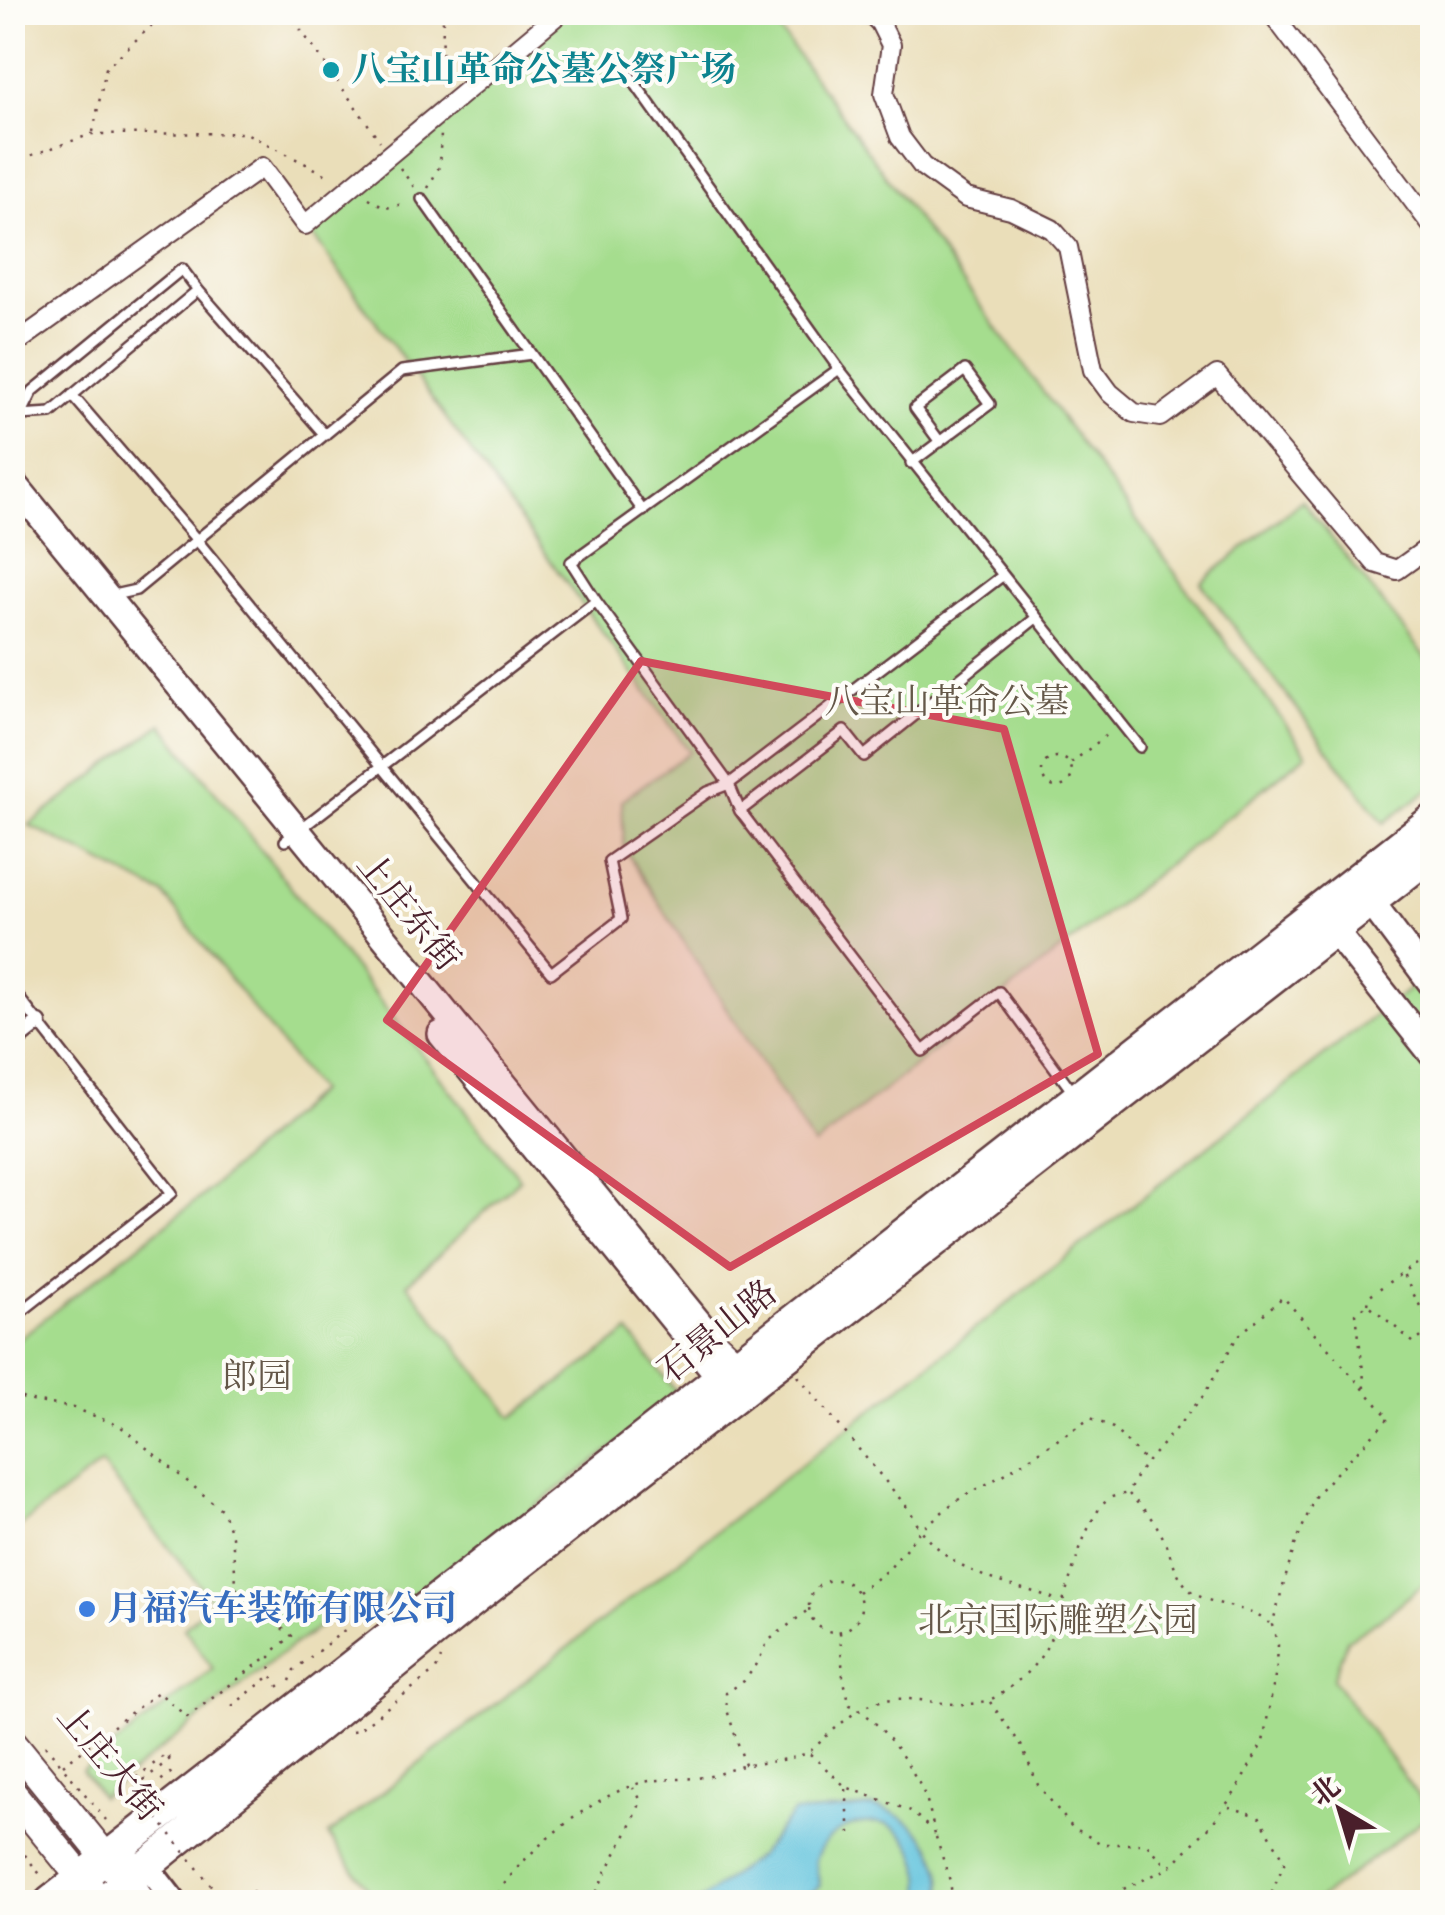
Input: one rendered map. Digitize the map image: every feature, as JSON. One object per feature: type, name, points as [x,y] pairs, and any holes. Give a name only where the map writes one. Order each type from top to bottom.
[{"type":"highway","name":"石景山路","points":[[101,1902],[138,1884],[1077,1097],[1432,820]]},
{"type":"highway","name":"石景山路","points":[[66,1895],[117,1850],[738,1380],[784,1359],[1432,854]]},
{"type":"main road","name":"上庄东街","points":[[12,481],[291,836]]},
{"type":"main road","name":"上庄东街","points":[[12,506],[717,1345],[738,1380]]},
{"type":"main road","points":[[1370,901],[1432,984]]},
{"type":"main road","points":[[1333,929],[1432,1054]]},
{"type":"main road","name":"上庄大街","points":[[22,1736],[117,1850],[138,1884]]},
{"type":"main road","points":[[12,1793],[66,1895],[101,1902]]},
{"type":"street","points":[[12,346],[262,167],[305,225],[562,12]]},
{"type":"street","points":[[869,12],[891,44],[884,94],[900,137],[922,166],[966,198],[1011,209],[1052,229],[1068,247],[1093,370],[1110,393],[1134,414],[1160,417],[1217,375],[1375,563],[1397,570],[1432,545]]},
{"type":"street","points":[[1271,12],[1432,226]]},
{"type":"street","points":[[12,1044],[39,1023]]},
{"type":"street","points":[[138,1884],[175,1902]]},
{"type":"lane","points":[[618,61],[911,463],[1140,747]]},
{"type":"lane","points":[[422,199],[643,511]]},
{"type":"lane","points":[[17,418],[32,391],[182,270],[325,435]]},
{"type":"lane","points":[[17,418],[50,413],[198,290]]},
{"type":"lane","points":[[106,597],[136,590],[402,371],[532,354]]},
{"type":"lane","points":[[840,369],[571,562],[730,784],[740,811],[923,1052],[999,992],[1077,1097]]},
{"type":"lane","points":[[911,463],[940,442],[990,404],[965,370],[915,408],[940,442]]},
{"type":"lane","points":[[72,395],[551,973],[621,919],[609,861],[708,792],[730,784],[1002,576]]},
{"type":"lane","points":[[291,836],[596,601]]},
{"type":"lane","points":[[740,811],[844,731],[864,756],[1036,618]]},
{"type":"lane","points":[[12,990],[172,1193],[12,1320]]},
{"type":"path","points":[[92,134],[106,68],[166,12]]},
{"type":"path","points":[[288,12],[422,199]]},
{"type":"path","points":[[12,162],[92,134],[246,133],[386,208],[422,199],[439,167],[442,12]]},
{"type":"path","points":[[1070,764],[1121,724]]},
{"type":"path","points":[[1060,757],[1070,764],[1072,776],[1066,785],[1052,787],[1044,780],[1042,771],[1050,759],[1060,757]]},
{"type":"path","points":[[1365,1391],[1356,1313],[1368,1304],[1370,1294],[1422,1261],[1432,1269]]},
{"type":"path","points":[[1368,1304],[1414,1343],[1432,1328],[1402,1274]]},
{"type":"path","points":[[492,1902],[520,1864],[553,1835],[613,1794],[660,1780],[705,1778],[746,1765],[809,1753],[876,1702],[899,1698],[975,1705],[989,1700],[1025,1674],[1046,1648],[1060,1615],[1071,1571],[1102,1507],[1111,1497],[1128,1493],[1146,1464],[1204,1395],[1236,1337],[1283,1296],[1388,1418],[1316,1494],[1294,1548],[1272,1626],[1278,1645],[1277,1665],[1262,1742],[1226,1806],[1169,1868],[1096,1902]]},
{"type":"path","points":[[784,1359],[911,1512],[919,1532],[955,1562],[998,1582],[1062,1602]]},
{"type":"path","points":[[12,1394],[74,1408],[120,1426],[222,1510],[232,1536],[236,1594],[292,1636],[187,1717],[158,1692],[63,1765]]},
{"type":"path","points":[[858,1592],[890,1568],[919,1532],[954,1502],[1091,1418],[1112,1428],[1146,1464]]},
{"type":"path","points":[[1128,1493],[1155,1522],[1180,1578],[1195,1594],[1242,1609],[1272,1626]]},
{"type":"path","points":[[746,1765],[727,1710],[726,1693],[757,1664],[768,1641],[808,1610],[812,1592],[826,1580],[844,1581],[858,1592],[861,1600],[859,1616],[840,1632],[817,1626],[808,1610]]},
{"type":"path","points":[[840,1632],[850,1704],[862,1709],[898,1751],[924,1795],[950,1882],[952,1902]]},
{"type":"path","points":[[232,1706],[271,1675],[270,1654]]},
{"type":"path","points":[[989,1700],[1021,1744],[1038,1786],[1072,1827],[1102,1844],[1147,1844],[1169,1868]]},
{"type":"path","name":"上庄大街","points":[[12,1710],[22,1736]]},
{"type":"path","name":"上庄大街","points":[[42,1742],[63,1765],[117,1850]]},
{"type":"path","points":[[809,1753],[846,1787],[911,1811],[928,1822],[935,1835]]},
{"type":"path","points":[[170,1773],[146,1792],[135,1778],[166,1754],[170,1759],[158,1769],[146,1778],[134,1788],[224,1902]]},
{"type":"path","points":[[593,1902],[624,1832],[637,1814],[641,1800],[632,1786]]},
{"type":"path","points":[[846,1787],[850,1831]]},
{"type":"path","points":[[1226,1806],[1259,1816],[1285,1861],[1268,1902]]},
{"type":"path","points":[[12,1838],[66,1895]]},
{"type":"path","points":[[236,1902],[251,1890],[259,1902]]},
{"type":"highlighted area","points":[[641,661],[1004,729],[1098,1054],[730,1267],[387,1020]]},
{"type":"green space","name":"八宝山革命公墓","points":[[561,13],[767,13],[1307,754],[814,1146],[624,848],[622,800],[690,752],[305,225]]},
{"type":"green space","points":[[1302,500],[1432,666],[1432,787],[1384,823],[1201,583]]},
{"type":"green space","name":"郎园","points":[[162,724],[520,1179],[407,1284],[513,1417],[629,1332],[680,1397],[419,1595],[360,1598],[278,1656],[101,1797],[82,1770],[213,1669],[184,1628],[212,1601],[101,1464],[13,1531],[13,1343],[201,1197],[318,1091],[163,894],[29,825]]},
{"type":"green space","name":"北京国际雕塑公园","points":[[1432,971],[1432,1577],[1390,1612],[1347,1640],[1333,1679],[1431,1814],[1315,1902],[378,1902],[328,1835]]},
{"type":"water","points":[[872,1807],[903,1818],[926,1840],[940,1869],[942,1902],[917,1902],[921,1893],[920,1869],[904,1836],[885,1824],[863,1823],[842,1829],[826,1842],[815,1860],[820,1886],[800,1902],[698,1902],[759,1855],[793,1813]]},
{"type":"place","name":"八宝山革命公墓公祭广场","points":[[331,70]]},
{"type":"place","name":"月福汽车装饰有限公司","points":[[87,1609]]}]
